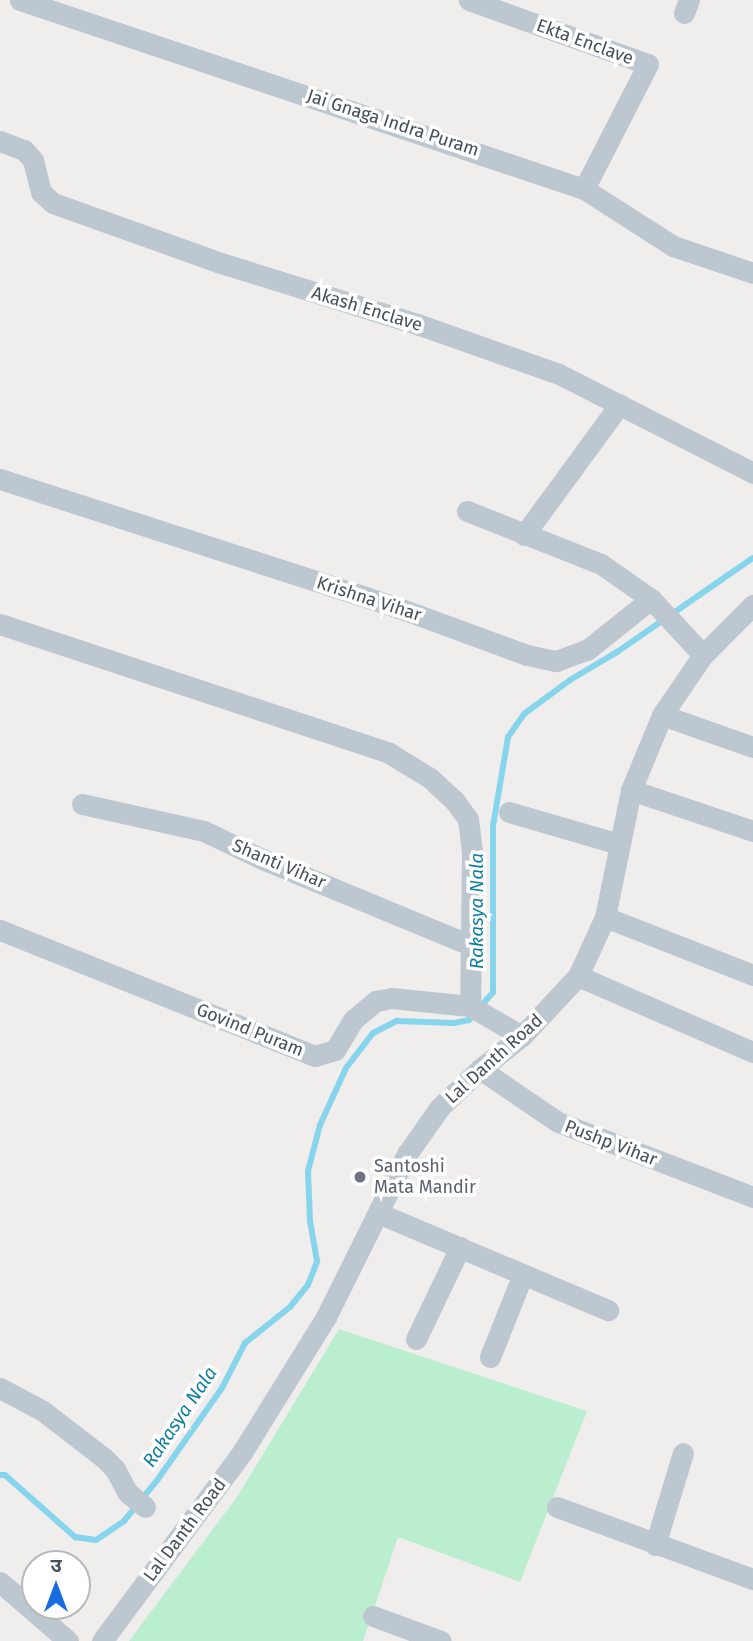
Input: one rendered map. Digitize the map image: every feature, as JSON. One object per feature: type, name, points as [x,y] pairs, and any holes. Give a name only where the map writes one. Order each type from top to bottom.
[{"type":"street","name":"Jai Gnaga Indra Puram","points":[[20,0],[343,106],[584,189],[673,246],[753,273]]},
{"type":"street","name":"Ekta Enclave","points":[[469,0],[648,64],[584,189]]},
{"type":"street","name":"Akash Enclave","points":[[0,141],[24,150],[33,160],[41,192],[53,203],[221,263],[420,325],[559,374],[753,473]]},
{"type":"street","points":[[524,535],[620,404]]},
{"type":"street","name":"Krishna Vihar","points":[[0,479],[399,608],[527,655],[556,662],[587,650],[654,601]]},
{"type":"street","points":[[467,510],[601,564],[654,601],[703,655]]},
{"type":"street","name":"Lal Danth Road","points":[[102,1641],[242,1454],[326,1317],[407,1154],[440,1107],[480,1069],[522,1036],[578,976],[605,917],[631,790],[662,715],[703,655],[753,605]]},
{"type":"street","points":[[0,624],[389,753],[430,778],[454,800],[468,819],[472,853],[470,1006]]},
{"type":"street","points":[[662,715],[753,747]]},
{"type":"street","points":[[631,790],[753,831]]},
{"type":"street","name":"Shanti Vihar","points":[[82,804],[204,831],[260,858],[470,944]]},
{"type":"street","points":[[509,812],[619,844]]},
{"type":"street","points":[[605,917],[753,975]]},
{"type":"street","name":"Govind Puram","points":[[0,930],[314,1056],[335,1049],[353,1020],[376,1001],[392,999],[470,1006],[522,1036]]},
{"type":"street","points":[[578,976],[753,1052]]},
{"type":"street","name":"Pushp Vihar","points":[[480,1069],[558,1122],[753,1197]]},
{"type":"street","points":[[378,1213],[608,1310]]},
{"type":"street","points":[[416,1339],[460,1247]]},
{"type":"street","points":[[490,1357],[523,1274]]},
{"type":"street","points":[[0,1388],[43,1411],[104,1458],[115,1469],[128,1493],[145,1507]]},
{"type":"street","points":[[655,1545],[683,1453]]},
{"type":"street","points":[[557,1507],[753,1579]]},
{"type":"street","points":[[0,1582],[68,1641]]},
{"type":"street","points":[[373,1616],[441,1641]]},
{"type":"green space","points":[[339,1329],[587,1411],[520,1582],[398,1537],[363,1641],[129,1641],[237,1497]]},
{"type":"waterway","name":"Rakasya Nala","points":[[0,1475],[5,1475],[75,1537],[96,1540],[124,1521],[158,1479],[222,1388],[245,1343],[290,1307],[308,1285],[317,1261],[310,1221],[308,1171],[320,1125],[346,1068],[373,1033],[397,1021],[454,1023],[469,1020],[493,992],[493,826],[508,737],[524,714],[570,680],[617,652],[753,558]]},
{"type":"place","name":"Santoshi Mata Mandir","points":[[360,1177]]}]
